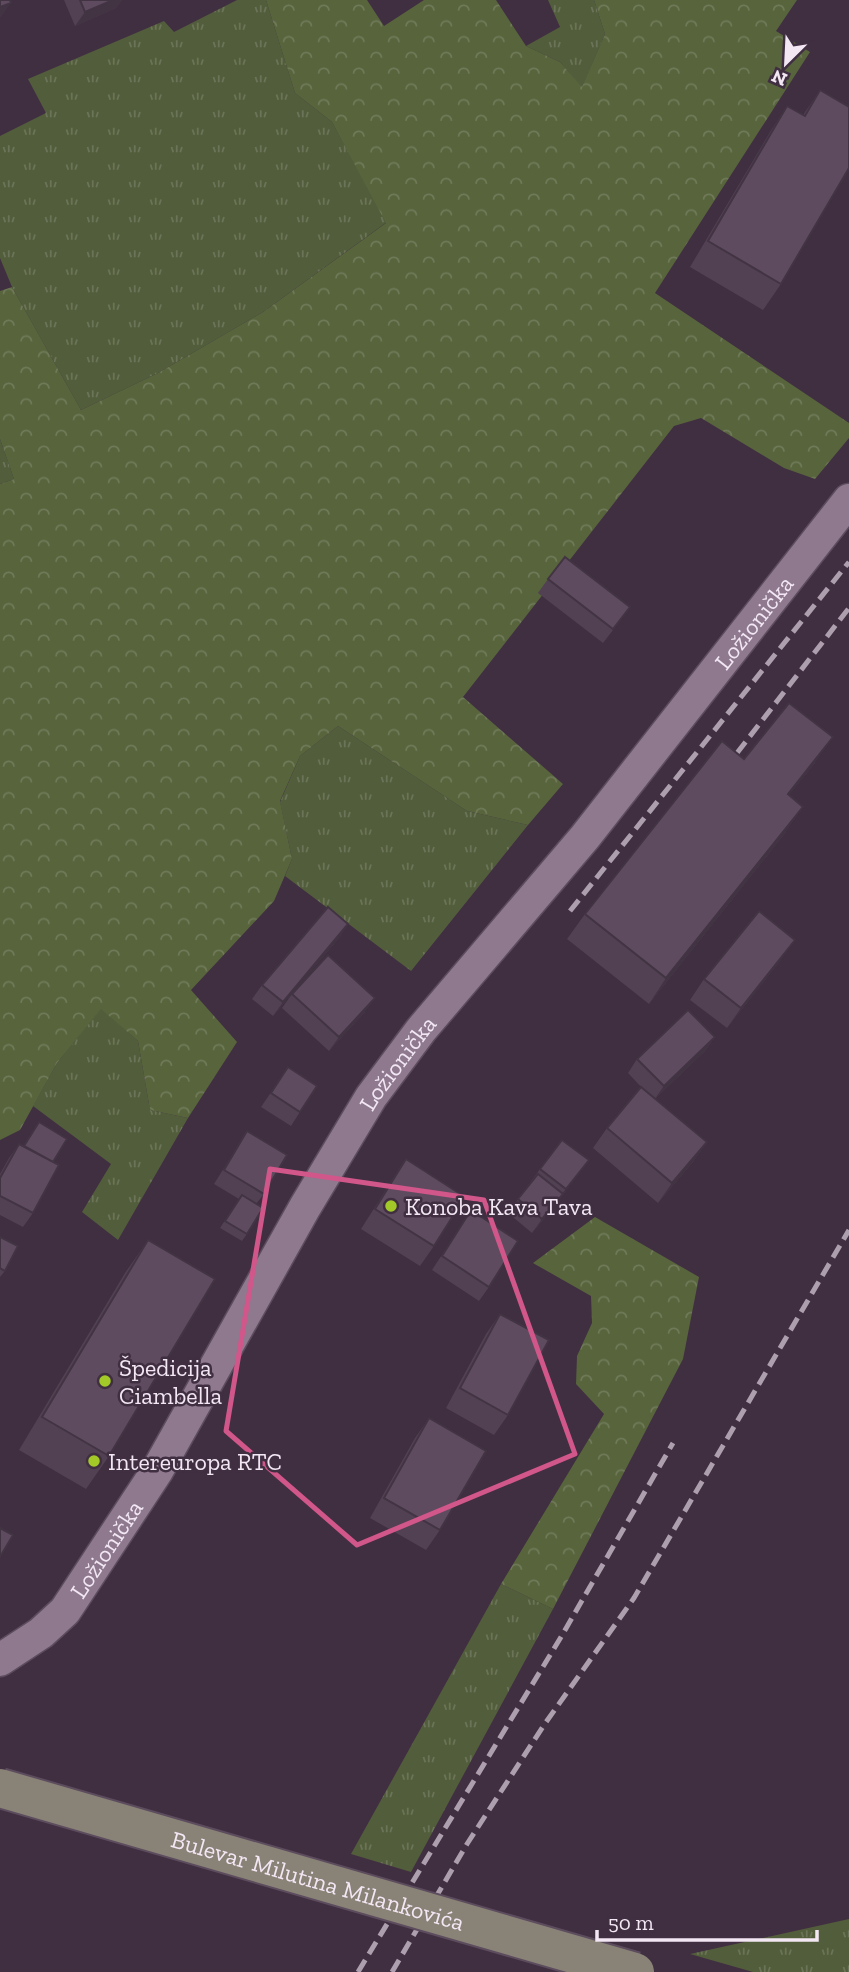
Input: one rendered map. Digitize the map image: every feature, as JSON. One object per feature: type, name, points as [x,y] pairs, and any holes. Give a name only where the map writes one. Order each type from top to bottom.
[{"type":"street","name":"Ložionička","points":[[0,1660],[41,1633],[65,1611],[157,1471],[304,1207],[371,1097],[421,1030],[593,827],[849,500]]},
{"type":"street","name":"Bulevar Milutina Milankovića","points":[[0,1788],[635,1972]]},
{"type":"highlighted area","points":[[270,1169],[484,1200],[575,1454],[357,1545],[226,1431]]},
{"type":"green space","points":[[237,0],[266,0],[295,93],[332,122],[387,222],[263,312],[158,373],[81,410],[12,287],[0,258],[0,136],[46,113],[28,79],[164,21],[174,32]]},
{"type":"green space","points":[[266,0],[367,0],[384,26],[424,0],[496,0],[526,46],[560,62],[582,87],[605,34],[594,0],[797,0],[776,31],[810,52],[655,293],[849,423],[849,438],[815,479],[784,468],[701,418],[674,426],[463,697],[563,784],[528,825],[467,811],[338,726],[300,756],[280,801],[292,859],[274,901],[191,990],[237,1042],[188,1118],[150,1110],[138,1041],[101,1009],[57,1063],[20,1130],[0,1140],[0,484],[14,479],[0,439],[0,291],[12,287],[81,410],[158,373],[263,312],[386,223],[332,122],[295,93]]},
{"type":"green space","points":[[548,0],[594,0],[605,34],[582,88],[560,62],[526,46],[560,27]]},
{"type":"green space","points":[[0,439],[14,479],[0,484]]},
{"type":"green space","points":[[338,726],[467,811],[528,825],[411,971],[285,876],[292,859],[280,802],[300,756]]},
{"type":"green space","points":[[101,1008],[138,1041],[150,1110],[188,1118],[118,1240],[82,1212],[111,1164],[33,1106],[57,1063]]},
{"type":"green space","points":[[595,1217],[699,1277],[683,1359],[553,1609],[501,1584],[604,1414],[576,1384],[577,1356],[592,1323],[591,1296],[533,1263]]},
{"type":"green space","points":[[501,1584],[553,1609],[411,1872],[351,1854]]},
{"type":"green space","points":[[849,1919],[849,1972],[753,1972],[690,1954]]},
{"type":"building","points":[[0,0],[10,0],[11,3],[0,7]]},
{"type":"building","points":[[80,0],[113,0],[85,12]]},
{"type":"building","points":[[820,90],[849,107],[849,168],[781,284],[708,241],[787,106],[805,116]]},
{"type":"building","points":[[565,557],[630,607],[613,629],[548,579]]},
{"type":"building","points":[[789,703],[833,737],[788,794],[803,807],[666,978],[585,914],[722,741],[744,759]]},
{"type":"building","points":[[328,907],[348,924],[283,1002],[262,985]]},
{"type":"building","points":[[759,911],[795,940],[741,1008],[704,979]]},
{"type":"building","points":[[328,955],[375,998],[339,1037],[292,994]]},
{"type":"building","points":[[688,1010],[715,1037],[664,1086],[637,1059]]},
{"type":"building","points":[[288,1067],[317,1086],[300,1112],[271,1093]]},
{"type":"building","points":[[641,1087],[707,1142],[672,1183],[607,1128]]},
{"type":"building","points":[[39,1122],[67,1139],[53,1162],[24,1146]]},
{"type":"building","points":[[247,1131],[287,1155],[264,1194],[224,1170]]},
{"type":"building","points":[[562,1140],[589,1160],[566,1189],[540,1169]]},
{"type":"building","points":[[19,1144],[59,1165],[33,1213],[0,1196],[0,1178]]},
{"type":"building","points":[[406,1159],[465,1197],[434,1246],[375,1209]]},
{"type":"building","points":[[538,1174],[563,1194],[542,1219],[518,1199]]},
{"type":"building","points":[[242,1195],[263,1208],[247,1234],[225,1221]]},
{"type":"building","points":[[471,1210],[518,1241],[489,1287],[442,1256]]},
{"type":"building","points":[[0,1237],[18,1246],[5,1271],[0,1268]]},
{"type":"building","name":"Špedicija Ciambella","points":[[148,1240],[215,1279],[109,1456],[42,1417]]},
{"type":"building","points":[[500,1314],[549,1340],[508,1415],[460,1388]]},
{"type":"building","points":[[429,1418],[486,1451],[440,1530],[384,1498]]},
{"type":"building","points":[[0,1528],[13,1535],[0,1557]]},
{"type":"railway","points":[[570,911],[849,562]]},
{"type":"railway","points":[[737,753],[849,608]]},
{"type":"railway","points":[[392,1972],[467,1844],[544,1725],[634,1598],[849,1230]]},
{"type":"railway","points":[[358,1972],[561,1637],[673,1443]]},
{"type":"place","name":"Konoba Kava Tava","points":[[391,1206]]},
{"type":"place","name":"Špedicija Ciambella","points":[[105,1381]]},
{"type":"place","name":"Intereuropa RTC","points":[[94,1461]]}]
